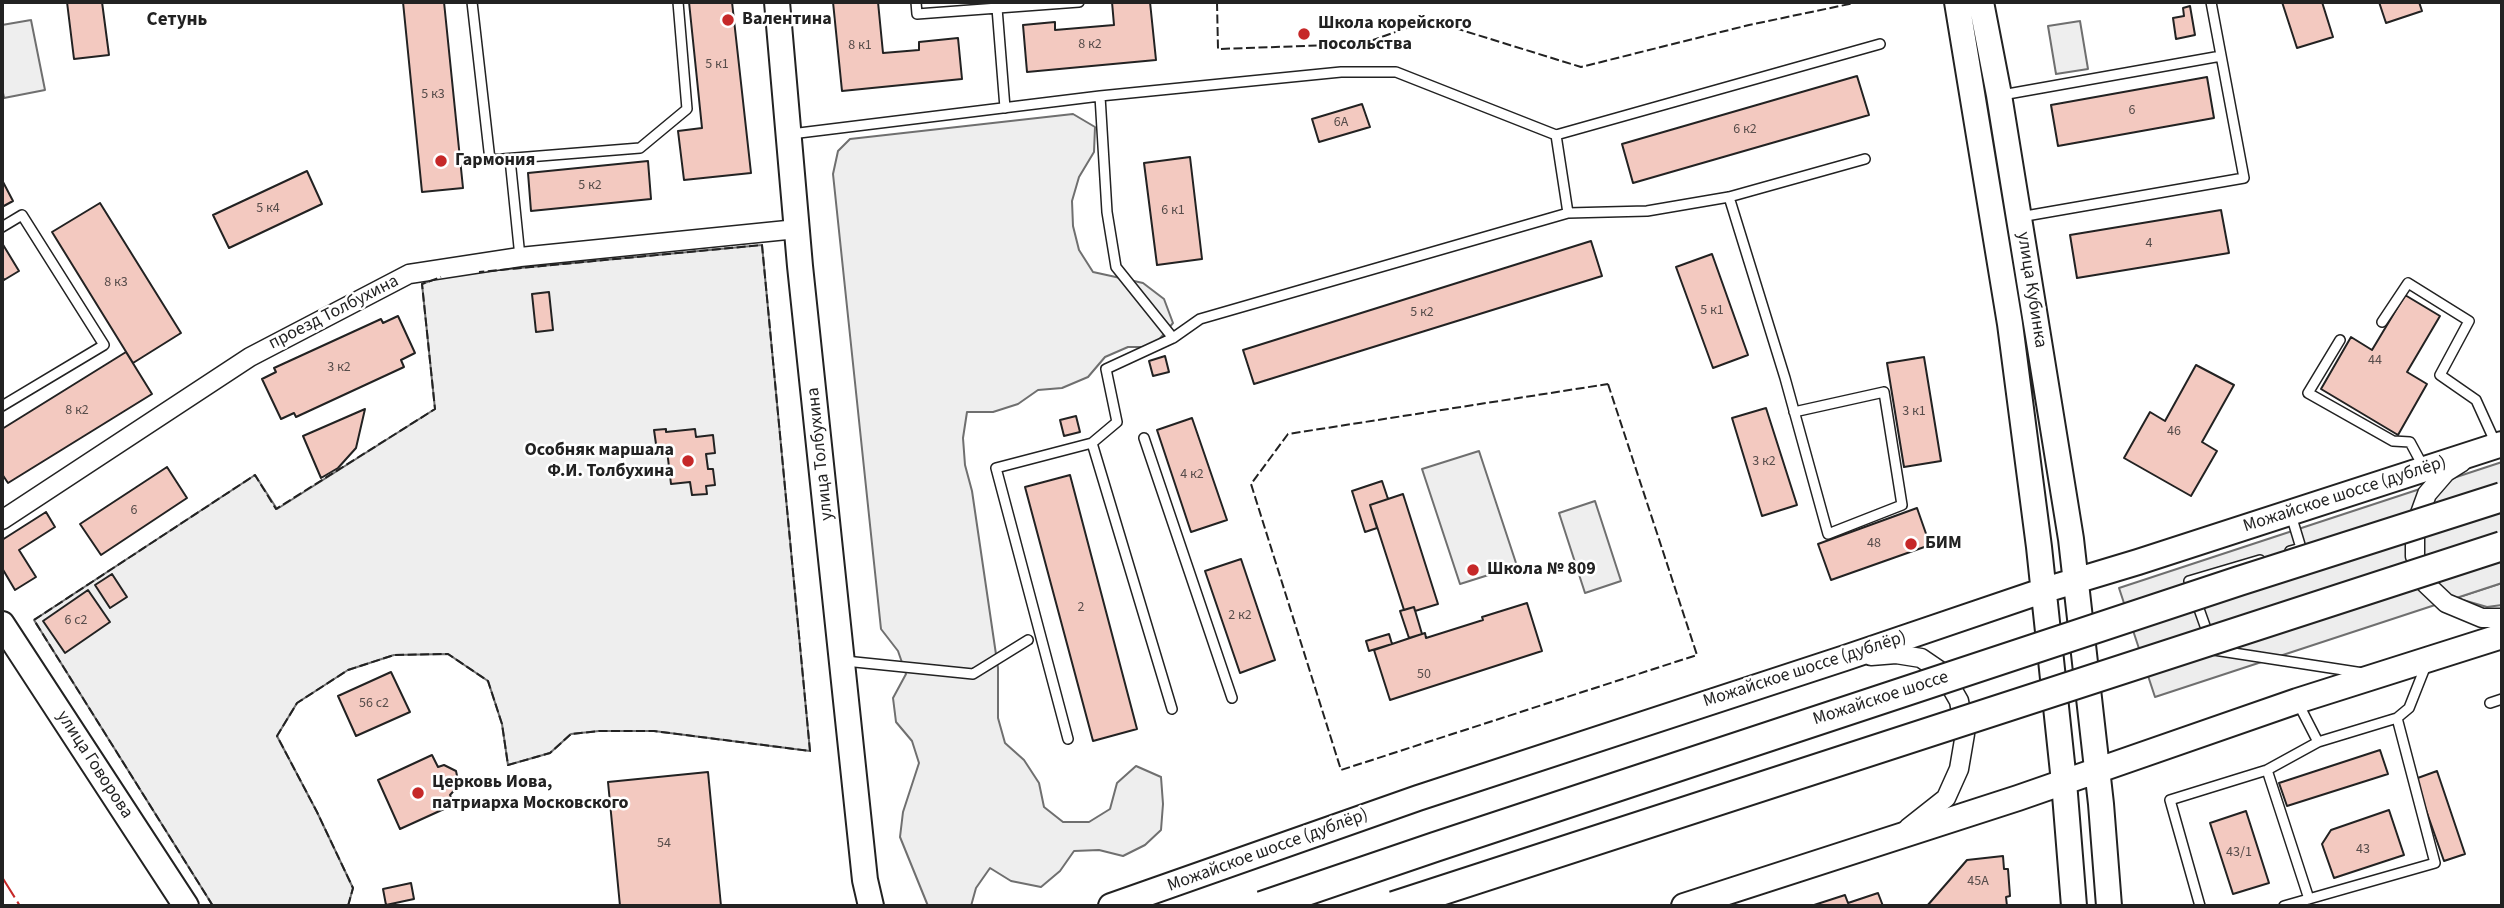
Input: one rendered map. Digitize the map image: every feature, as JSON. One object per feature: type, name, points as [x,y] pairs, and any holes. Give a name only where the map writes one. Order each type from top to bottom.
[{"type":"main road","name":"улица Толбухина","points":[[777,2],[797,229],[865,880],[871,906]]},
{"type":"main road","points":[[1957,2],[2010,324],[2045,590],[2074,906]]},
{"type":"main road","name":"улица Кубинка","points":[[1981,2],[1999,95],[2077,579],[2109,906]]},
{"type":"main road","name":"Можайское шоссе (дублёр)","points":[[1111,906],[1418,798],[1845,659],[2077,579],[2493,447]]},
{"type":"main road","name":"Можайское шоссе","points":[[1262,906],[2239,581],[2502,497]]},
{"type":"main road","points":[[1394,906],[2502,546]]},
{"type":"main road","name":"улица Говорова","points":[[2,624],[186,906]]},
{"type":"main road","points":[[1684,906],[2097,771],[2297,701],[2502,636]]},
{"type":"street","name":"проезд Толбухина","points":[[2,520],[250,357],[409,274],[520,257],[797,229]]},
{"type":"street","points":[[2493,447],[2446,472],[2427,494],[2415,527],[2415,556],[2426,584],[2446,603],[2482,618],[2502,618]]},
{"type":"street","points":[[1845,659],[1896,654],[1921,659],[1943,673],[1959,701],[1965,734],[1959,769],[1946,797],[1922,819],[1890,840]]},
{"type":"lane","points":[[472,2],[490,160],[640,148],[687,109],[678,2]]},
{"type":"lane","points":[[916,2],[917,14],[1079,2]]},
{"type":"lane","points":[[2019,217],[2244,178],[2211,2]]},
{"type":"lane","points":[[997,8],[1005,108]]},
{"type":"lane","points":[[789,134],[1100,96],[1341,72],[1396,72],[1556,135],[1880,44]]},
{"type":"lane","points":[[1999,95],[2221,56]]},
{"type":"lane","points":[[1100,96],[1107,212],[1116,267],[1173,338]]},
{"type":"lane","points":[[1556,135],[1568,213]]},
{"type":"lane","points":[[510,159],[520,257]]},
{"type":"lane","points":[[1068,739],[996,468],[1092,443],[1117,422],[1107,369],[1173,338],[1200,319],[1568,213],[1647,211],[1729,197],[1865,159]]},
{"type":"lane","points":[[1729,197],[1828,534],[1902,505],[1884,392],[1794,412]]},
{"type":"lane","points":[[2,227],[22,215],[104,345],[2,405]]},
{"type":"lane","points":[[2382,322],[2408,283],[2469,321],[2440,375],[2476,400],[2493,447]]},
{"type":"lane","points":[[2340,340],[2308,393],[2393,441],[2410,442],[2425,470]]},
{"type":"lane","points":[[1144,438],[1232,698]]},
{"type":"lane","points":[[1092,443],[1172,709]]},
{"type":"lane","points":[[2290,513],[2301,548],[2189,581],[2214,650],[2380,675]]},
{"type":"lane","points":[[843,660],[973,674],[1028,640]]},
{"type":"lane","points":[[2200,906],[2169,800],[2267,770],[2318,742],[2397,718],[2409,708],[2428,660]]},
{"type":"lane","points":[[2490,703],[2502,699]]},
{"type":"lane","points":[[2297,701],[2318,742]]},
{"type":"lane","points":[[2284,906],[2435,863],[2397,718]]},
{"type":"lane","points":[[2267,770],[2309,900]]},
{"type":"shaded area","points":[[31,20],[45,90],[4,98],[2,25]]},
{"type":"shaded area","points":[[2080,21],[2088,69],[2056,74],[2048,26]]},
{"type":"shaded area","points":[[1073,114],[1095,127],[1094,152],[1079,177],[1072,201],[1073,226],[1079,250],[1093,272],[1143,283],[1164,299],[1173,323],[1153,347],[1128,347],[1105,357],[1088,377],[1062,388],[1038,390],[1018,404],[993,412],[967,412],[963,438],[965,465],[972,491],[998,668],[998,718],[1005,743],[1024,760],[1039,783],[1044,807],[1063,822],[1089,822],[1110,809],[1117,783],[1136,766],[1161,777],[1161,830],[1145,845],[1123,856],[1099,850],[1074,851],[1060,871],[1041,887],[1011,881],[990,868],[976,888],[971,906],[928,906],[900,837],[903,812],[919,763],[912,741],[896,722],[893,698],[906,674],[898,651],[881,629],[833,174],[838,151],[850,139]]},
{"type":"shaded area","points":[[762,245],[810,751],[654,731],[599,731],[571,734],[550,753],[508,765],[502,724],[488,681],[448,654],[394,655],[348,670],[297,703],[277,736],[353,888],[348,906],[213,906],[34,620],[255,475],[277,509],[435,409],[422,284],[446,275]]},
{"type":"shaded area","points":[[1479,451],[1517,566],[1460,584],[1422,469]]},
{"type":"shaded area","points":[[2502,462],[2502,583],[2155,697],[2119,588]]},
{"type":"shaded area","points":[[1595,501],[1621,581],[1585,593],[1559,513]]},
{"type":"shaded area","points":[[2502,583],[2502,605],[2487,607],[2456,598]]},
{"type":"building","points":[[67,2],[102,2],[109,55],[74,59]]},
{"type":"building","points":[[403,2],[444,2],[463,188],[422,192]]},
{"type":"building","points":[[689,2],[732,2],[751,173],[684,180],[678,131],[702,128]]},
{"type":"building","points":[[833,2],[878,2],[883,53],[919,50],[919,42],[958,38],[962,79],[842,91]]},
{"type":"building","points":[[1112,2],[1150,2],[1156,60],[1027,72],[1023,25],[1055,22],[1055,30],[1114,25]]},
{"type":"building","points":[[2282,2],[2322,2],[2333,37],[2297,48]]},
{"type":"building","points":[[2379,2],[2419,2],[2422,11],[2386,23]]},
{"type":"building","points":[[2190,6],[2195,35],[2176,39],[2173,18],[2184,16],[2183,8]]},
{"type":"building","points":[[1857,76],[1869,115],[1633,183],[1622,144]]},
{"type":"building","points":[[2207,77],[2214,118],[2058,146],[2051,105]]},
{"type":"building","points":[[1362,104],[1370,127],[1319,142],[1312,119]]},
{"type":"building","points":[[1190,157],[1202,259],[1157,265],[1144,163]]},
{"type":"building","points":[[648,161],[651,199],[531,211],[528,173]]},
{"type":"building","points":[[307,171],[322,204],[229,248],[213,215]]},
{"type":"building","points":[[2,180],[13,201],[2,207]]},
{"type":"building","points":[[100,203],[181,333],[133,363],[52,232]]},
{"type":"building","points":[[2221,210],[2229,253],[2077,278],[2070,235]]},
{"type":"building","points":[[1591,241],[1602,276],[1254,384],[1243,350]]},
{"type":"building","points":[[2,243],[19,271],[4,280],[2,276]]},
{"type":"building","points":[[1712,254],[1748,355],[1713,368],[1676,267]]},
{"type":"building","points":[[549,292],[553,330],[536,332],[532,294]]},
{"type":"building","points":[[2405,295],[2440,316],[2407,372],[2427,384],[2398,435],[2321,389],[2351,337],[2372,350]]},
{"type":"building","points":[[398,316],[415,353],[401,360],[404,367],[296,417],[294,413],[281,419],[262,379],[276,372],[274,368],[381,319],[383,323]]},
{"type":"building","points":[[126,352],[152,394],[8,483],[2,474],[2,429]]},
{"type":"building","points":[[1165,356],[1169,372],[1153,376],[1149,361]]},
{"type":"building","points":[[1924,357],[1941,461],[1904,467],[1887,363]]},
{"type":"building","points":[[2196,365],[2234,385],[2202,442],[2217,451],[2191,496],[2124,458],[2150,412],[2165,421]]},
{"type":"building","points":[[1766,408],[1797,505],[1762,516],[1732,418]]},
{"type":"building","points":[[365,409],[356,448],[338,468],[321,478],[303,436]]},
{"type":"building","points":[[1076,416],[1080,432],[1064,436],[1060,420]]},
{"type":"building","points":[[1192,418],[1227,520],[1191,532],[1157,430]]},
{"type":"building","name":"Особняк маршала Ф.И. Толбухина","points":[[666,429],[666,432],[695,429],[696,437],[713,435],[715,453],[706,454],[708,469],[713,469],[715,485],[706,486],[707,494],[692,495],[690,482],[671,484],[667,450],[657,451],[654,430]]},
{"type":"building","points":[[167,467],[187,498],[101,555],[80,524]]},
{"type":"building","points":[[1070,475],[1137,729],[1093,741],[1025,487]]},
{"type":"building","points":[[1382,481],[1388,499],[1370,505],[1377,528],[1365,532],[1352,491]]},
{"type":"building","points":[[1403,494],[1438,604],[1415,611],[1414,607],[1404,610],[1370,505]]},
{"type":"building","points":[[1917,508],[1930,545],[1831,580],[1818,544]]},
{"type":"building","points":[[46,512],[55,527],[19,550],[36,577],[15,590],[2,568],[2,540]]},
{"type":"building","points":[[1241,559],[1275,660],[1240,673],[1205,571]]},
{"type":"building","points":[[112,574],[127,597],[110,608],[95,585]]},
{"type":"building","points":[[88,590],[110,622],[65,653],[43,621]]},
{"type":"building","points":[[1527,603],[1542,651],[1390,700],[1374,650],[1425,633],[1426,638]]},
{"type":"building","points":[[1414,607],[1422,634],[1409,638],[1400,611]]},
{"type":"building","points":[[1389,634],[1392,644],[1369,651],[1366,641]]},
{"type":"building","points":[[391,672],[410,712],[356,736],[338,696]]},
{"type":"building","points":[[2380,750],[2388,774],[2287,806],[2279,783]]},
{"type":"building","name":"Церковь Иова, патриарха Московского","points":[[432,755],[438,767],[444,765],[456,771],[459,785],[450,795],[455,804],[400,829],[378,780]]},
{"type":"building","points":[[2437,771],[2465,854],[2444,861],[2415,779]]},
{"type":"building","points":[[708,772],[721,906],[620,906],[608,782]]},
{"type":"building","points":[[2389,810],[2404,855],[2334,878],[2322,844],[2331,830]]},
{"type":"building","points":[[2246,811],[2269,883],[2233,894],[2210,823]]},
{"type":"building","points":[[2003,856],[2004,869],[2008,869],[2010,896],[2006,897],[2007,906],[1927,906],[1967,860]]},
{"type":"building","points":[[411,883],[414,899],[386,905],[383,889]]},
{"type":"building","points":[[1878,893],[1883,906],[1811,906],[1845,895],[1848,903]]},
{"type":"fence","points":[[1217,2],[1218,49],[1362,44],[1418,24],[1458,29],[1581,67],[1749,25],[1859,2]]},
{"type":"fence","points":[[348,906],[353,888],[277,736],[297,703],[348,670],[394,655],[448,654],[488,681],[502,724],[508,765],[550,753],[571,734],[599,731],[654,731],[810,751],[762,245],[479,272]]},
{"type":"fence","points":[[213,906],[34,620],[255,475],[276,509],[435,409],[422,284],[441,277]]},
{"type":"fence","points":[[1608,384],[1697,655],[1341,770],[1251,484],[1288,434],[1608,384]]},
{"type":"power","points":[[2,877],[20,906]]},
{"type":"place","name":"Валентина","points":[[728,20]]},
{"type":"place","name":"Школа корейского посольства","points":[[1304,34]]},
{"type":"place","name":"Гармония","points":[[441,161]]},
{"type":"place","name":"Особняк маршала Ф.И. Толбухина","points":[[688,461]]},
{"type":"place","name":"БИМ","points":[[1911,544]]},
{"type":"place","name":"Школа № 809","points":[[1473,570]]},
{"type":"place","name":"Церковь Иова, патриарха Московского","points":[[418,793]]},
{"type":"district","name":"Сетунь","points":[[177,21]]}]
